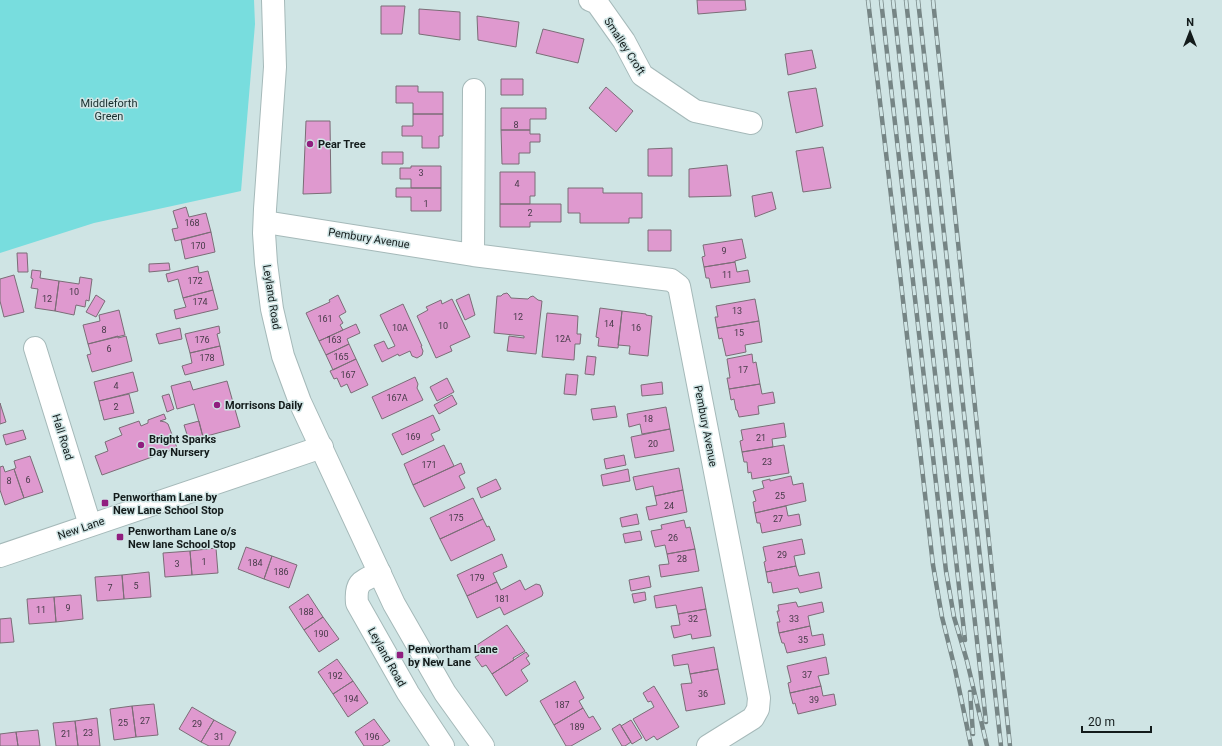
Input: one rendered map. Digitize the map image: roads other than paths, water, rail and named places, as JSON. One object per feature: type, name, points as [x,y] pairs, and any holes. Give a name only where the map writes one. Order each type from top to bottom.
[{"type":"street","name":"Leyland Road","points":[[273,0],[275,67],[265,222],[266,263],[272,309],[283,356],[300,402],[322,446],[394,604],[445,693],[483,746]]},
{"type":"street","name":"Smalley Croft","points":[[590,0],[597,3],[624,41],[642,75],[695,111],[751,123]]},
{"type":"street","points":[[473,255],[474,90]]},
{"type":"street","name":"Pembury Avenue","points":[[265,222],[473,255],[672,280],[678,286],[759,698],[758,709],[753,718],[708,746]]},
{"type":"street","name":"Hall Road","points":[[35,348],[90,525]]},
{"type":"street","name":"New Lane","points":[[0,556],[322,446]]},
{"type":"street","name":"Leyland Road","points":[[380,573],[361,582],[356,592],[357,604],[408,693],[443,746]]},
{"type":"railway","points":[[868,0],[933,565],[942,617],[955,669],[971,746]]},
{"type":"railway","points":[[881,0],[946,571],[954,617],[967,661],[987,746]]},
{"type":"railway","points":[[893,0],[965,640]]},
{"type":"railway","points":[[906,0],[986,722]]},
{"type":"railway","points":[[918,0],[1001,746]]},
{"type":"railway","points":[[933,0],[1010,746]]},
{"type":"railway","points":[[970,692],[973,734]]},
{"type":"place","name":"Pear Tree","points":[[310,144]]},
{"type":"place","name":"Morrisons Daily","points":[[217,405]]},
{"type":"place","name":"Bright Sparks Day Nursery","points":[[141,445]]},
{"type":"place","name":"Penwortham Lane by New Lane School Stop","points":[[105,503]]},
{"type":"place","name":"Penwortham Lane o/s New lane School Stop","points":[[120,537]]},
{"type":"place","name":"Penwortham Lane by New Lane","points":[[400,655]]},
{"type":"park label","name":"Middleforth Green","points":[[109,109]]}]
